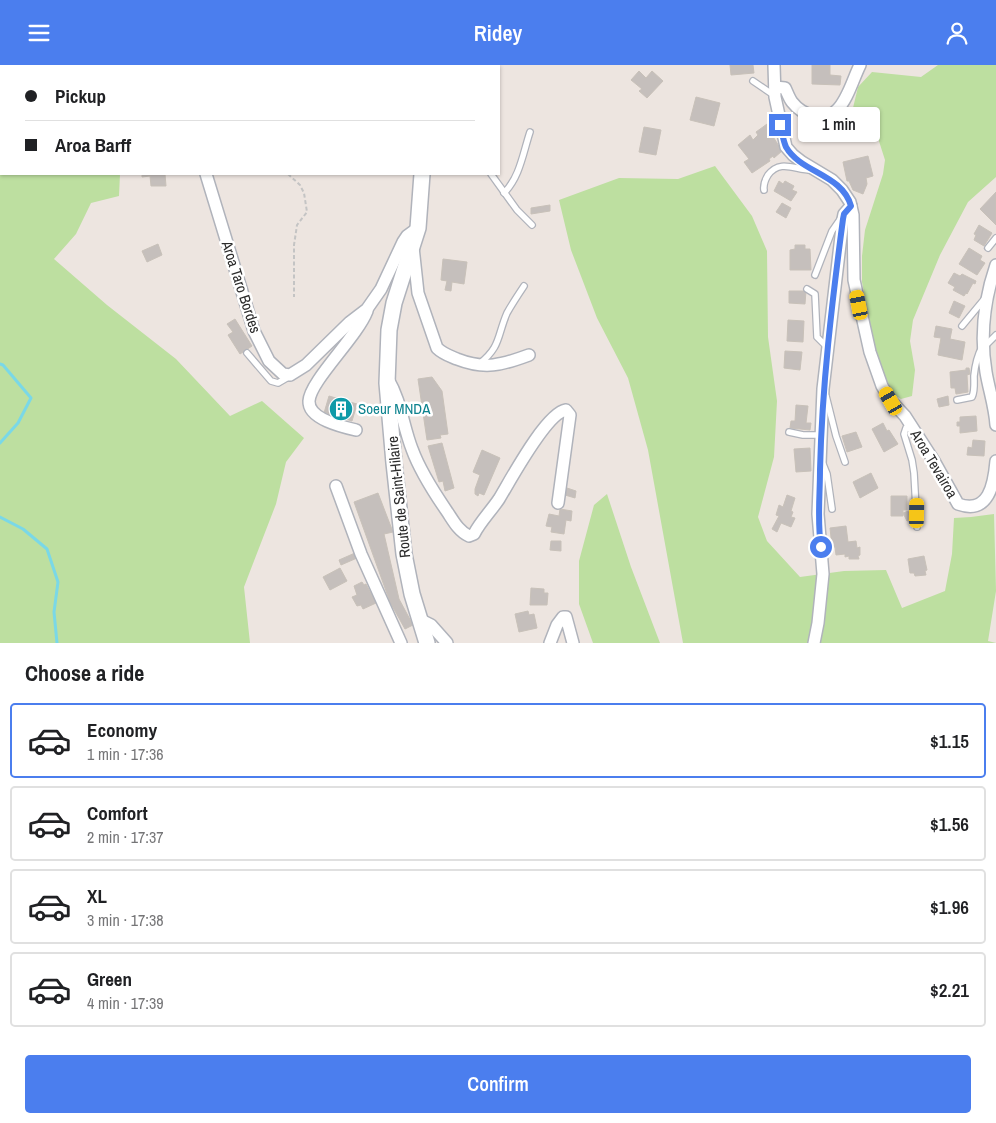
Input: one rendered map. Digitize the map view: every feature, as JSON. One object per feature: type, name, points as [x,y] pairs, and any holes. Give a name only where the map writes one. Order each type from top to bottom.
[{"type":"main road","name":"Route de Saint-Hilaire","points":[[422,175],[418,228],[394,303],[389,330],[387,377],[404,554],[419,619],[427,643]]},
{"type":"street","points":[[774,65],[775,92],[786,147],[793,155],[832,180],[842,190],[847,210],[823,389],[818,514],[824,574],[814,643]]},
{"type":"street","points":[[775,92],[785,88],[792,102],[808,114],[818,117],[830,115],[837,110],[842,102],[860,65]]},
{"type":"street","name":"Aroa Taro Bordes","points":[[205,176],[247,311],[260,346],[276,369],[283,374],[290,375],[296,372],[317,356],[350,322],[368,307]]},
{"type":"street","points":[[847,210],[853,215],[854,280],[870,352],[882,386],[891,401],[907,420]]},
{"type":"street","name":"Aroa Taro Bordes","points":[[356,430],[342,427],[322,418],[310,408],[309,401],[317,384],[358,329],[406,236],[418,228]]},
{"type":"street","points":[[413,247],[418,293],[437,348],[442,353],[477,365],[489,367],[529,355]]},
{"type":"street","points":[[996,265],[984,322],[983,346],[996,425]]},
{"type":"street","points":[[387,377],[396,393],[407,435],[418,465],[460,529],[470,536],[474,534],[499,498],[533,443],[557,414],[566,410],[570,415],[558,503]]},
{"type":"street","name":"Aroa Tevairoa","points":[[907,420],[942,473],[952,497],[958,504],[974,507],[982,503],[988,496],[992,485],[996,461]]},
{"type":"street","points":[[336,486],[361,554],[401,643]]},
{"type":"street","points":[[550,643],[557,625],[564,617],[566,617],[573,643]]},
{"type":"street","points":[[419,619],[431,625],[447,643]]},
{"type":"lane","points":[[753,81],[775,92]]},
{"type":"lane","points":[[504,193],[517,176],[530,132]]},
{"type":"lane","points":[[764,190],[763,185],[766,179],[776,167],[782,165],[806,171],[815,170]]},
{"type":"lane","points":[[492,175],[516,211],[532,225]]},
{"type":"lane","points":[[814,275],[832,231],[847,210]]},
{"type":"lane","points":[[988,248],[996,238]]},
{"type":"lane","points":[[477,365],[493,353],[507,314],[524,286]]},
{"type":"lane","points":[[962,326],[991,288]]},
{"type":"lane","points":[[807,289],[815,295],[817,337],[828,348]]},
{"type":"lane","points":[[957,400],[972,397],[978,355],[983,346],[996,335]]},
{"type":"lane","name":"Aroa Taro Bordes","points":[[247,353],[271,381],[281,382],[296,372]]},
{"type":"lane","points":[[823,389],[846,462]]},
{"type":"lane","points":[[907,420],[904,434],[914,473],[917,527]]},
{"type":"lane","points":[[789,432],[803,435],[821,435]]},
{"type":"lane","points":[[820,460],[827,474],[832,509]]},
{"type":"path","points":[[289,175],[300,185],[304,193],[307,212],[297,225],[294,245],[294,297]]},
{"type":"green space","points":[[938,65],[996,65],[996,177],[968,202],[940,255],[913,320],[910,341],[915,370],[912,396],[901,399],[887,390],[877,362],[862,282],[865,230],[883,174],[885,160],[877,135],[857,125],[852,112],[858,87],[872,72],[921,77]]},
{"type":"green space","points":[[715,166],[752,216],[767,251],[768,337],[777,401],[774,457],[758,517],[767,541],[800,577],[844,571],[886,570],[902,608],[945,591],[952,554],[954,518],[994,514],[996,591],[988,641],[996,643],[683,643],[648,450],[628,378],[597,318],[571,250],[559,200],[619,178],[678,179]]},
{"type":"green space","points":[[0,175],[120,175],[119,196],[91,203],[76,234],[54,259],[107,305],[176,359],[230,416],[262,401],[304,438],[286,462],[276,504],[244,587],[250,643],[0,643]]},
{"type":"green space","points":[[607,494],[631,567],[660,643],[593,643],[579,604],[579,561],[594,505]]},
{"type":"building","points":[[730,65],[753,65],[754,73],[731,75]]},
{"type":"building","points":[[812,65],[830,65],[830,75],[841,76],[840,85],[812,84]]},
{"type":"building","points":[[639,71],[646,78],[652,71],[663,81],[647,98],[639,91],[642,89],[631,80]]},
{"type":"building","points":[[696,97],[720,103],[714,126],[690,120]]},
{"type":"building","points":[[767,124],[775,134],[772,135],[782,151],[752,173],[744,162],[749,159],[738,145],[750,135],[753,140],[758,135],[756,132]]},
{"type":"building","points":[[644,127],[661,130],[656,155],[639,152]]},
{"type":"building","points":[[868,156],[873,176],[866,178],[867,184],[863,194],[853,190],[849,181],[847,181],[843,162]]},
{"type":"building","points":[[142,175],[165,175],[166,186],[151,186],[150,176],[142,177]]},
{"type":"building","points":[[779,181],[783,184],[785,181],[794,186],[792,190],[797,192],[791,201],[774,191]]},
{"type":"building","points":[[996,192],[996,225],[980,209]]},
{"type":"building","points":[[782,203],[791,208],[786,218],[776,212]]},
{"type":"building","points":[[550,205],[550,211],[531,214],[531,208]]},
{"type":"building","points":[[979,225],[992,233],[984,246],[974,240],[976,235],[974,234]]},
{"type":"building","points":[[158,244],[162,255],[147,262],[142,251]]},
{"type":"building","points":[[795,245],[805,245],[805,249],[810,249],[811,270],[790,270],[790,250],[795,249]]},
{"type":"building","points":[[969,248],[982,256],[980,260],[985,263],[977,275],[959,264]]},
{"type":"building","points":[[443,259],[467,262],[464,284],[452,282],[451,291],[445,290],[447,281],[441,280]]},
{"type":"building","points":[[954,273],[960,276],[962,274],[976,281],[964,296],[953,290],[955,287],[948,283]]},
{"type":"building","points":[[789,291],[806,291],[805,304],[789,303]]},
{"type":"building","points":[[954,301],[965,306],[959,318],[949,313]]},
{"type":"building","points":[[235,319],[252,346],[240,354],[228,335],[233,332],[227,324]]},
{"type":"building","points":[[788,320],[804,321],[803,342],[787,341]]},
{"type":"building","points":[[936,326],[952,329],[950,339],[965,342],[962,360],[938,355],[941,338],[934,337]]},
{"type":"building","points":[[785,351],[802,352],[800,370],[784,368]]},
{"type":"building","points":[[966,368],[969,368],[970,374],[967,375],[968,392],[956,394],[955,388],[951,388],[950,372],[966,370]]},
{"type":"building","points":[[432,377],[442,391],[448,434],[440,435],[441,438],[427,440],[418,379]]},
{"type":"building","name":"Soeur MNDA","points":[[329,396],[357,404],[352,421],[324,413]]},
{"type":"building","points":[[948,396],[949,405],[939,407],[937,399]]},
{"type":"building","points":[[796,405],[808,406],[806,423],[811,423],[810,430],[790,428],[791,421],[795,421]]},
{"type":"building","points":[[976,416],[977,431],[960,433],[960,426],[957,426],[957,422],[960,422],[960,417]]},
{"type":"building","points":[[883,423],[898,444],[884,452],[872,429]]},
{"type":"building","points":[[856,432],[862,447],[847,452],[842,436]]},
{"type":"building","points":[[973,440],[985,441],[984,456],[967,455],[968,447],[972,448]]},
{"type":"building","points":[[442,443],[454,488],[445,491],[443,481],[439,482],[428,446]]},
{"type":"building","points":[[810,448],[811,471],[796,472],[794,449]]},
{"type":"building","points":[[482,450],[500,458],[484,495],[479,493],[478,496],[475,494],[475,489],[480,475],[473,472]]},
{"type":"building","points":[[871,473],[878,488],[860,498],[853,482]]},
{"type":"building","points":[[567,488],[576,491],[575,498],[565,495]]},
{"type":"building","points":[[378,493],[393,532],[384,534],[399,599],[413,625],[405,629],[390,602],[354,502]]},
{"type":"building","points":[[787,495],[795,498],[791,517],[795,518],[791,527],[781,523],[777,532],[772,529],[779,516],[776,515],[779,505],[783,507]]},
{"type":"building","points":[[891,496],[907,496],[907,510],[903,510],[903,516],[891,516]]},
{"type":"building","points":[[560,509],[572,511],[571,521],[566,520],[564,534],[551,532],[552,527],[546,526],[549,514],[559,516]]},
{"type":"building","points":[[908,511],[911,520],[907,521],[903,513]]},
{"type":"building","points":[[846,526],[848,542],[856,541],[857,548],[860,547],[859,559],[849,559],[849,556],[845,557],[845,554],[836,555],[835,547],[832,547],[830,528]]},
{"type":"building","points":[[551,541],[561,541],[561,551],[550,550]]},
{"type":"building","points":[[355,553],[357,558],[341,565],[339,560]]},
{"type":"building","points":[[924,556],[927,570],[925,571],[926,575],[915,576],[914,573],[910,573],[908,559]]},
{"type":"building","points":[[340,568],[347,581],[330,590],[323,577]]},
{"type":"building","points":[[362,582],[364,585],[366,584],[376,603],[363,609],[361,605],[357,606],[352,597],[357,595],[354,586]]},
{"type":"building","points":[[531,588],[544,589],[544,593],[548,593],[547,605],[530,605]]},
{"type":"building","points":[[528,611],[529,615],[534,614],[537,628],[519,632],[515,614]]},
{"type":"waterway","points":[[0,364],[3,365],[31,398],[18,423],[0,443]]},
{"type":"waterway","points":[[0,517],[23,529],[47,549],[58,582],[54,612],[57,643]]},
{"type":"place","name":"Soeur MNDA","points":[[341,409]]},
{"type":"route","points":[[780,125],[786,147],[793,155],[832,180],[842,190],[851,206],[844,214],[843,219],[823,389],[818,496],[818,531],[821,547]]}]
